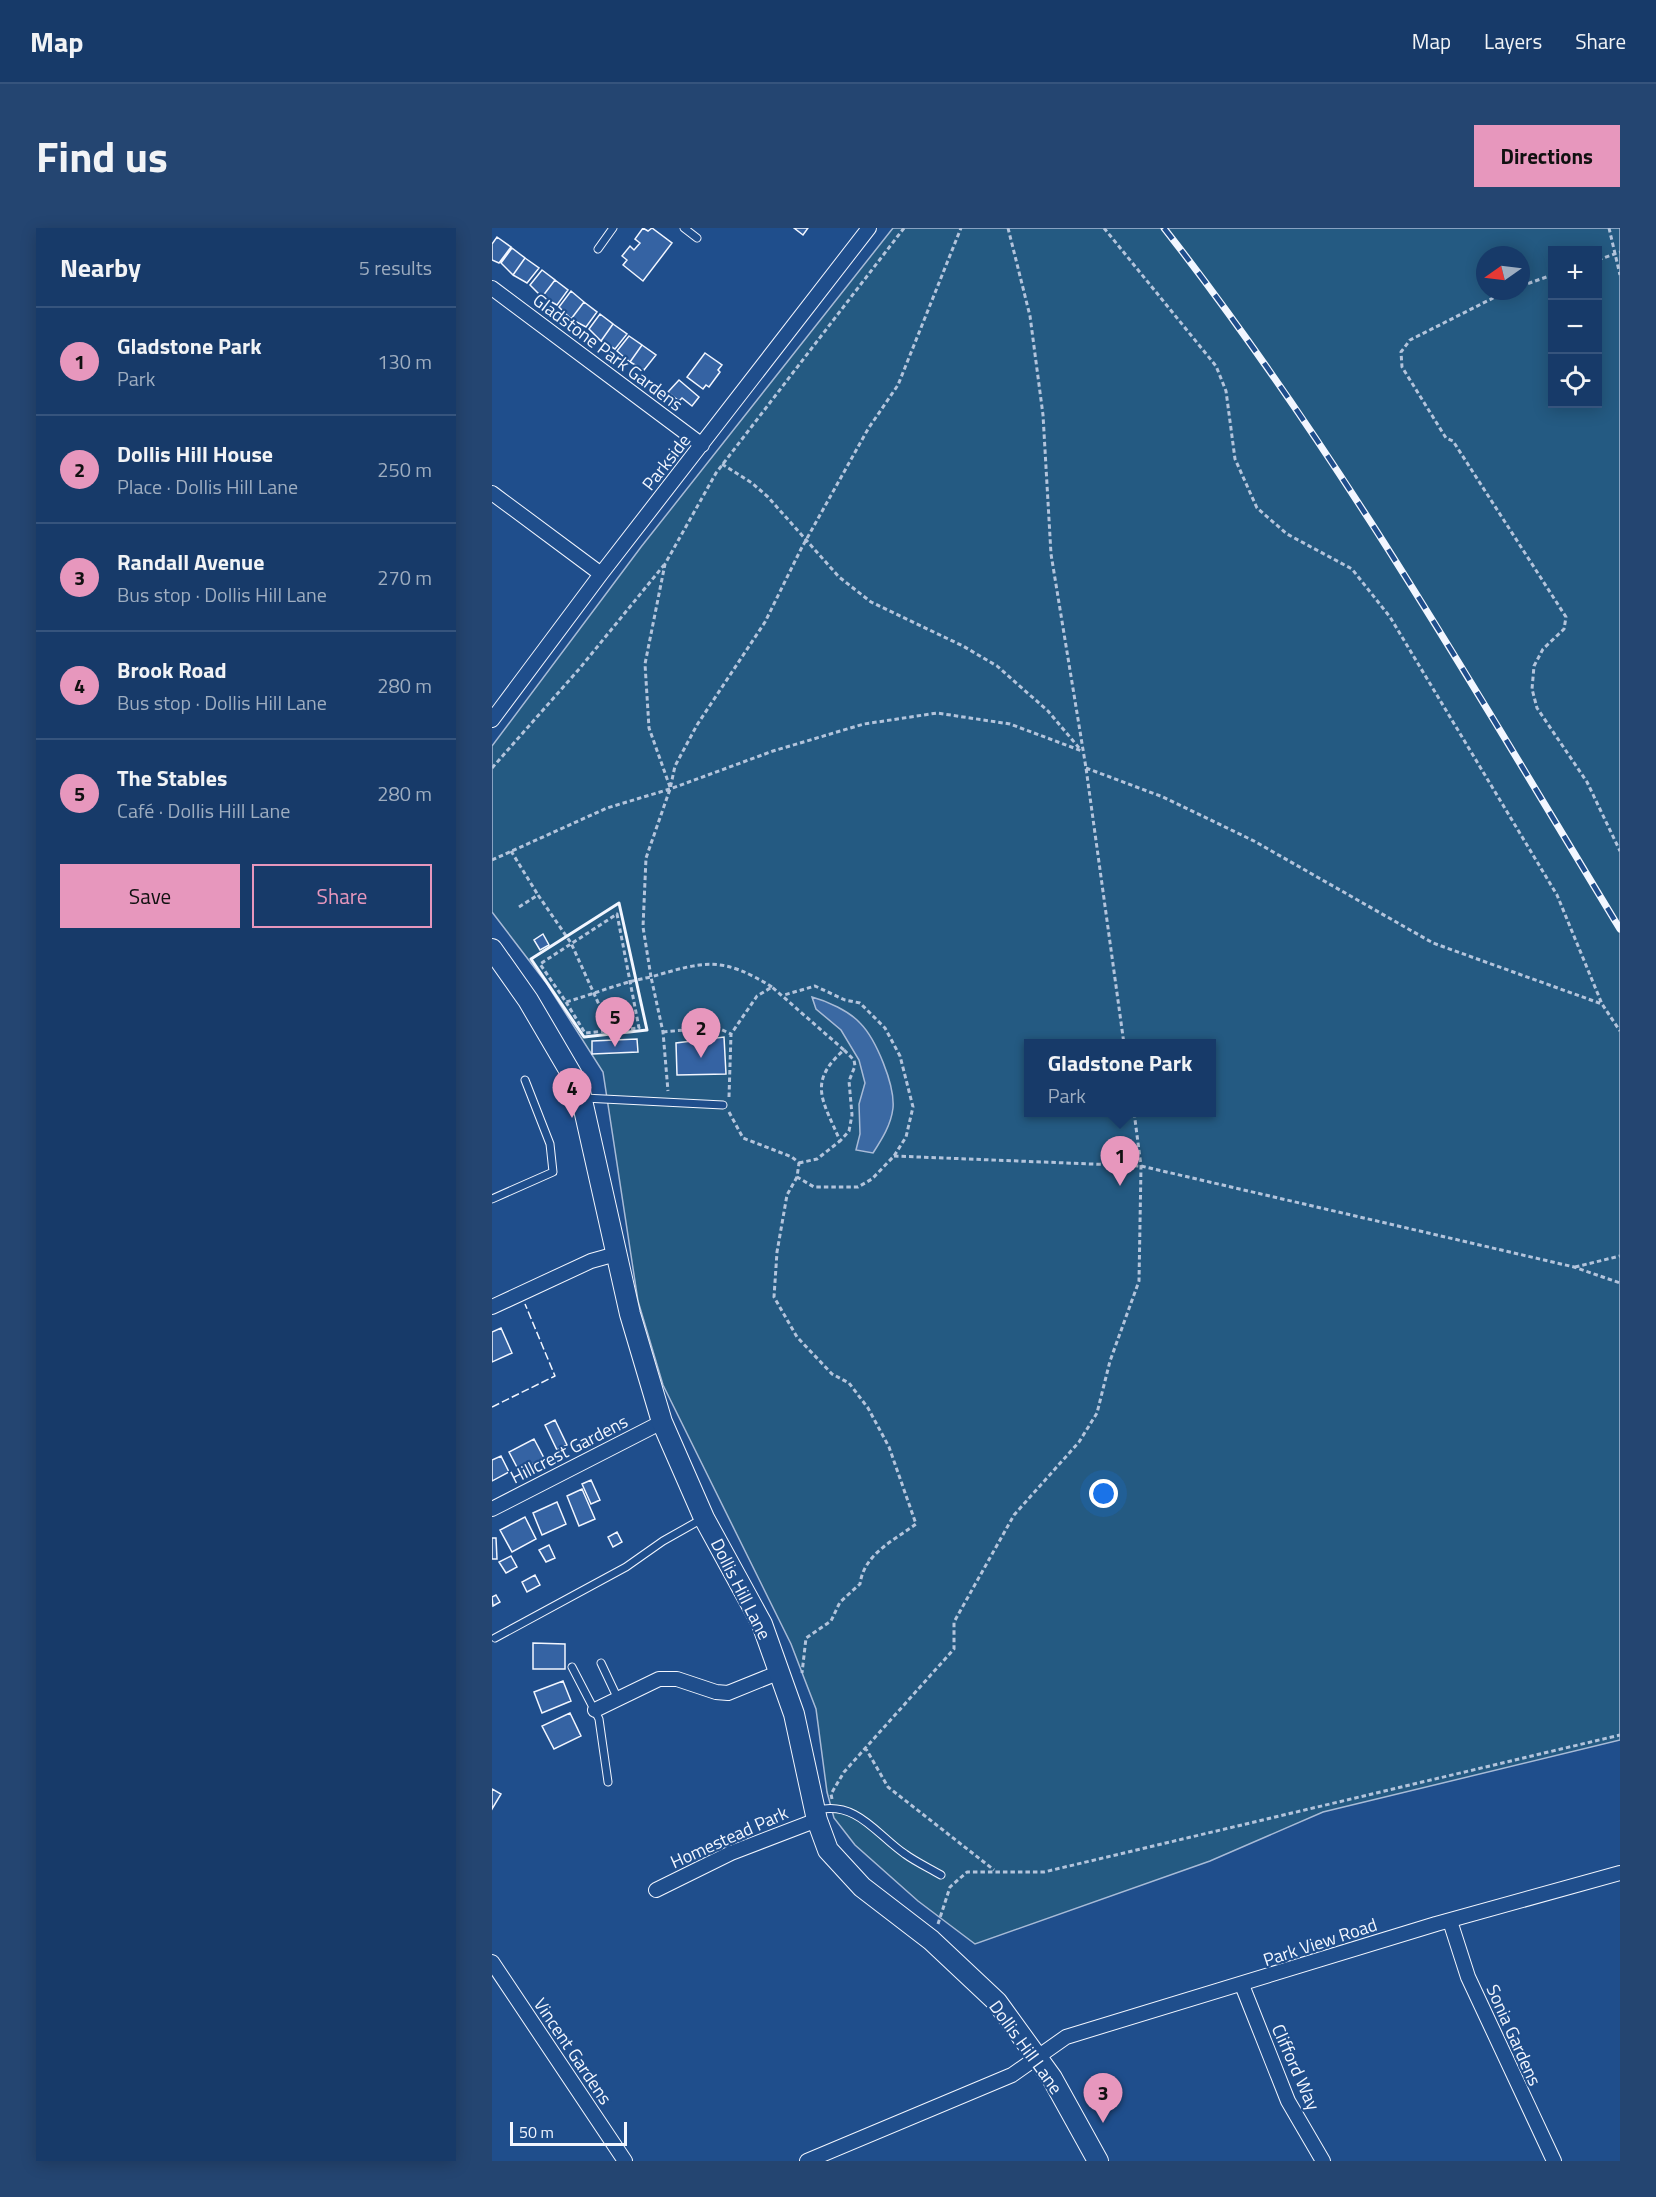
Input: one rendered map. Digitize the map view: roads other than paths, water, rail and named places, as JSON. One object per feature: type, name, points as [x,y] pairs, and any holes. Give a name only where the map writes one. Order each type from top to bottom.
[{"type":"street","name":"Parkside","points":[[492,720],[601,574],[869,228]]},
{"type":"street","name":"Gladstone Park Gardens","points":[[492,288],[702,445]]},
{"type":"street","points":[[492,493],[601,574]]},
{"type":"street","name":"Dollis Hill Lane","points":[[495,962],[528,1000],[563,1057],[581,1097],[633,1325],[662,1422],[704,1518],[762,1624],[794,1714],[823,1813],[828,1850],[862,1887],[931,1940],[997,2002],[1052,2078],[1098,2161]]},
{"type":"street","points":[[492,1307],[591,1261],[616,1254]]},
{"type":"street","name":"Hillcrest Gardens","points":[[492,1509],[662,1422]]},
{"type":"street","points":[[595,1710],[668,1677],[716,1692],[728,1693],[780,1672]]},
{"type":"street","name":"Homestead Park","points":[[656,1890],[731,1853],[823,1813]]},
{"type":"street","name":"Park View Road","points":[[807,2161],[1012,2075],[1066,2037],[1450,1921],[1620,1873]]},
{"type":"street","name":"Sonia Gardens","points":[[1450,1921],[1468,1977],[1554,2161]]},
{"type":"street","name":"Vincent Gardens","points":[[492,1962],[625,2161]]},
{"type":"street","name":"Clifford Way","points":[[1242,1985],[1288,2101],[1323,2161]]},
{"type":"lane","points":[[598,249],[613,228]]},
{"type":"lane","points":[[684,228],[697,238]]},
{"type":"lane","points":[[492,1199],[553,1172],[550,1144],[525,1080]]},
{"type":"lane","points":[[581,1097],[723,1105]]},
{"type":"lane","points":[[495,1638],[626,1567],[676,1532],[704,1518]]},
{"type":"lane","points":[[601,1663],[618,1699]]},
{"type":"lane","points":[[572,1667],[599,1719],[608,1782]]},
{"type":"lane","points":[[823,1813],[863,1817],[904,1854],[941,1875]]},
{"type":"railway","points":[[1164,228],[1227,311],[1346,483],[1457,660],[1620,929]]},
{"type":"place","name":"The Stables","points":[[615,1047]]},
{"type":"place","name":"Dollis Hill House","points":[[701,1058]]},
{"type":"place","name":"Brook Road","points":[[572,1118]]},
{"type":"place","name":"Gladstone Park","points":[[1120,1186]]},
{"type":"place","name":"Randall Avenue","points":[[1103,2123]]}]
